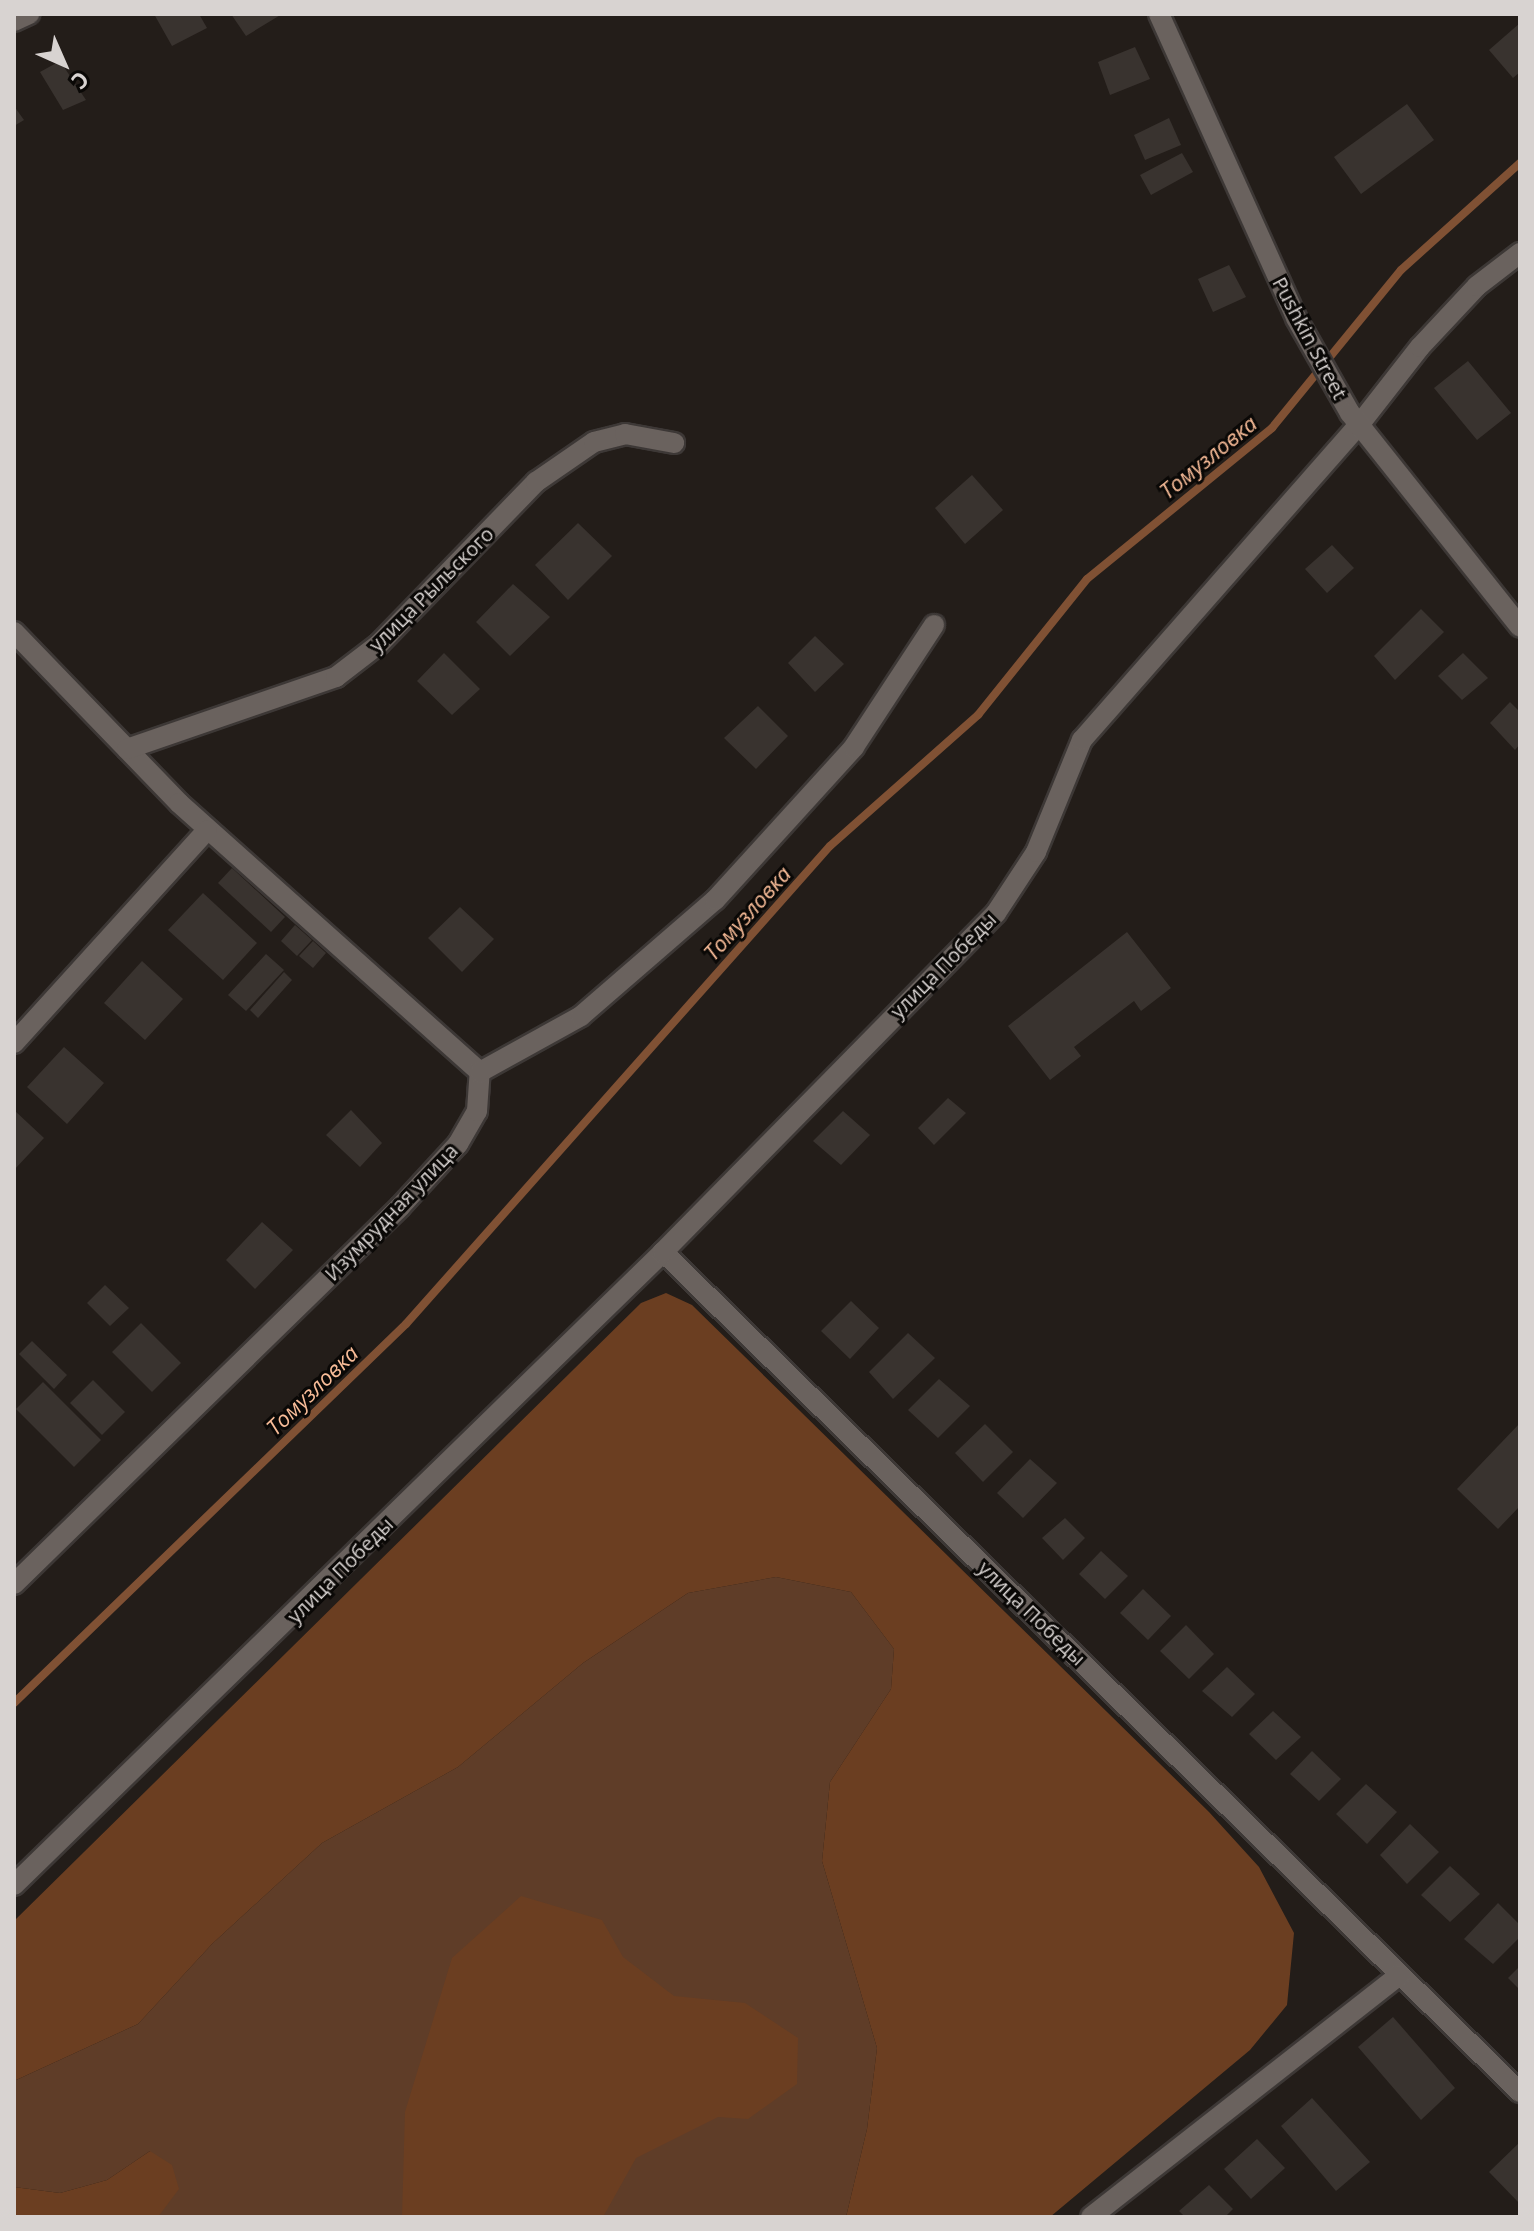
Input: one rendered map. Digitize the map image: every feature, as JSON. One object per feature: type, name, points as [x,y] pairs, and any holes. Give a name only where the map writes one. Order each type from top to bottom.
[{"type":"street","points":[[14,21],[29,14]]},
{"type":"street","name":"Pushkin Street","points":[[1159,14],[1296,318],[1355,419],[1520,627]]},
{"type":"street","name":"улица Победы","points":[[14,1885],[663,1252],[996,913],[1036,852],[1082,740],[1355,419],[1477,286],[1520,253]]},
{"type":"street","name":"улица Рыльского","points":[[127,749],[336,677],[379,644],[536,482],[594,442],[625,434],[674,443]]},
{"type":"street","points":[[14,632],[207,830],[480,1072],[581,1016],[715,900],[854,747],[934,625]]},
{"type":"street","points":[[14,1043],[207,830]]},
{"type":"street","name":"Изумрудная улица","points":[[14,1584],[400,1207],[458,1144],[477,1111],[480,1072]]},
{"type":"street","name":"улица Победы","points":[[663,1252],[1520,2092]]},
{"type":"street","points":[[1091,2217],[1400,1975]]},
{"type":"shaded area","points":[[666,1293],[692,1305],[1209,1812],[1259,1867],[1294,1933],[1287,2005],[1250,2050],[1050,2217],[846,2217],[867,2129],[877,2048],[822,1861],[830,1782],[891,1689],[894,1649],[851,1592],[776,1577],[688,1593],[583,1663],[458,1767],[322,1843],[212,1944],[138,2024],[14,2081],[14,1921],[641,1303]]},
{"type":"shaded area","points":[[776,1577],[851,1592],[894,1649],[891,1689],[830,1782],[822,1861],[877,2048],[867,2129],[846,2217],[158,2217],[162,2208],[150,2151],[107,2180],[60,2193],[14,2187],[14,2081],[138,2024],[212,1944],[322,1843],[458,1767],[583,1663],[688,1593]]},
{"type":"shaded area","points":[[521,1896],[602,1920],[623,1957],[674,1996],[745,2003],[798,2038],[797,2084],[748,2119],[718,2117],[636,2158],[603,2217],[402,2217],[405,2112],[452,1958]]},
{"type":"shaded area","points":[[150,2151],[172,2165],[179,2189],[158,2217],[14,2217],[14,2187],[60,2193],[107,2180]]},
{"type":"building","points":[[154,14],[199,14],[207,28],[172,46]]},
{"type":"building","points":[[231,14],[282,14],[246,36]]},
{"type":"building","points":[[1520,23],[1520,72],[1513,78],[1489,50]]},
{"type":"building","points":[[1135,47],[1150,79],[1110,95],[1098,62]]},
{"type":"building","points":[[60,61],[86,100],[63,110],[40,72]]},
{"type":"building","points":[[1407,104],[1434,140],[1361,194],[1334,157]]},
{"type":"building","points":[[14,106],[24,120],[14,126]]},
{"type":"building","points":[[1169,118],[1181,145],[1145,160],[1134,135]]},
{"type":"building","points":[[1182,153],[1193,172],[1151,195],[1140,175]]},
{"type":"building","points":[[1229,265],[1246,297],[1213,312],[1198,279]]},
{"type":"building","points":[[1468,361],[1511,413],[1477,440],[1434,388]]},
{"type":"building","points":[[972,475],[1003,510],[965,544],[935,508]]},
{"type":"building","points":[[578,523],[612,556],[568,600],[535,565]]},
{"type":"building","points":[[1332,545],[1354,568],[1327,593],[1305,569]]},
{"type":"building","points":[[513,584],[550,617],[510,656],[476,622]]},
{"type":"building","points":[[1421,609],[1444,632],[1395,680],[1374,656]]},
{"type":"building","points":[[815,636],[844,664],[815,692],[788,663]]},
{"type":"building","points":[[444,653],[480,689],[452,715],[417,681]]},
{"type":"building","points":[[1463,653],[1488,678],[1462,700],[1438,676]]},
{"type":"building","points":[[1510,702],[1520,712],[1520,744],[1515,750],[1490,723]]},
{"type":"building","points":[[758,706],[788,736],[756,769],[724,738]]},
{"type":"building","points":[[232,868],[285,917],[271,932],[218,883]]},
{"type":"building","points":[[203,893],[257,943],[223,980],[168,930]]},
{"type":"building","points":[[460,907],[494,939],[462,972],[428,938]]},
{"type":"building","points":[[295,925],[312,940],[297,956],[281,941]]},
{"type":"building","points":[[1127,932],[1171,988],[1141,1011],[1134,1001],[1074,1047],[1081,1056],[1050,1080],[1008,1026]]},
{"type":"building","points":[[313,941],[326,953],[313,968],[299,956]]},
{"type":"building","points":[[266,954],[284,970],[246,1011],[228,995]]},
{"type":"building","points":[[142,961],[183,999],[145,1040],[104,1003]]},
{"type":"building","points":[[284,972],[292,980],[258,1018],[250,1010]]},
{"type":"building","points":[[64,1047],[104,1083],[67,1124],[27,1087]]},
{"type":"building","points":[[948,1098],[966,1113],[934,1145],[918,1128]]},
{"type":"building","points":[[14,1110],[44,1138],[14,1170]]},
{"type":"building","points":[[351,1110],[382,1143],[360,1167],[326,1135]]},
{"type":"building","points":[[843,1111],[870,1135],[841,1165],[813,1141]]},
{"type":"building","points":[[262,1222],[293,1250],[255,1289],[226,1260]]},
{"type":"building","points":[[105,1285],[129,1308],[110,1326],[87,1303]]},
{"type":"building","points":[[851,1301],[879,1328],[850,1359],[821,1331]]},
{"type":"building","points":[[141,1323],[181,1363],[152,1392],[112,1352]]},
{"type":"building","points":[[908,1333],[935,1358],[893,1399],[869,1372]]},
{"type":"building","points":[[32,1341],[67,1375],[54,1389],[19,1354]]},
{"type":"building","points":[[939,1379],[970,1406],[938,1438],[908,1410]]},
{"type":"building","points":[[93,1380],[125,1412],[102,1435],[70,1403]]},
{"type":"building","points":[[43,1382],[101,1440],[74,1467],[16,1409]]},
{"type":"building","points":[[1520,1423],[1520,1506],[1498,1529],[1457,1489]]},
{"type":"building","points":[[985,1424],[1013,1452],[983,1482],[955,1453]]},
{"type":"building","points":[[1030,1459],[1057,1483],[1023,1518],[997,1493]]},
{"type":"building","points":[[1065,1518],[1085,1538],[1063,1560],[1042,1538]]},
{"type":"building","points":[[1101,1551],[1128,1576],[1105,1599],[1079,1574]]},
{"type":"building","points":[[1143,1589],[1171,1616],[1148,1640],[1120,1613]]},
{"type":"building","points":[[1186,1625],[1214,1654],[1189,1679],[1160,1651]]},
{"type":"building","points":[[1227,1667],[1255,1694],[1232,1717],[1202,1691]]},
{"type":"building","points":[[1273,1711],[1301,1737],[1276,1760],[1249,1734]]},
{"type":"building","points":[[1312,1751],[1341,1779],[1319,1801],[1290,1774]]},
{"type":"building","points":[[1366,1784],[1397,1812],[1367,1844],[1336,1814]]},
{"type":"building","points":[[1410,1824],[1439,1852],[1407,1884],[1380,1855]]},
{"type":"building","points":[[1450,1866],[1480,1894],[1450,1922],[1421,1895]]},
{"type":"building","points":[[1498,1903],[1520,1925],[1520,1937],[1493,1964],[1464,1939]]},
{"type":"building","points":[[1520,1966],[1520,1990],[1508,1978]]},
{"type":"building","points":[[1393,2017],[1455,2088],[1421,2120],[1358,2047]]},
{"type":"building","points":[[1312,2098],[1370,2162],[1336,2191],[1281,2126]]},
{"type":"building","points":[[1257,2139],[1285,2168],[1251,2199],[1224,2169]]},
{"type":"building","points":[[1520,2142],[1520,2204],[1489,2172]]},
{"type":"building","points":[[1209,2185],[1233,2209],[1225,2217],[1185,2217],[1179,2211]]},
{"type":"waterway","name":"Томузловка","points":[[14,1703],[406,1324],[830,846],[978,715],[1087,579],[1272,428],[1401,270],[1520,163]]}]
